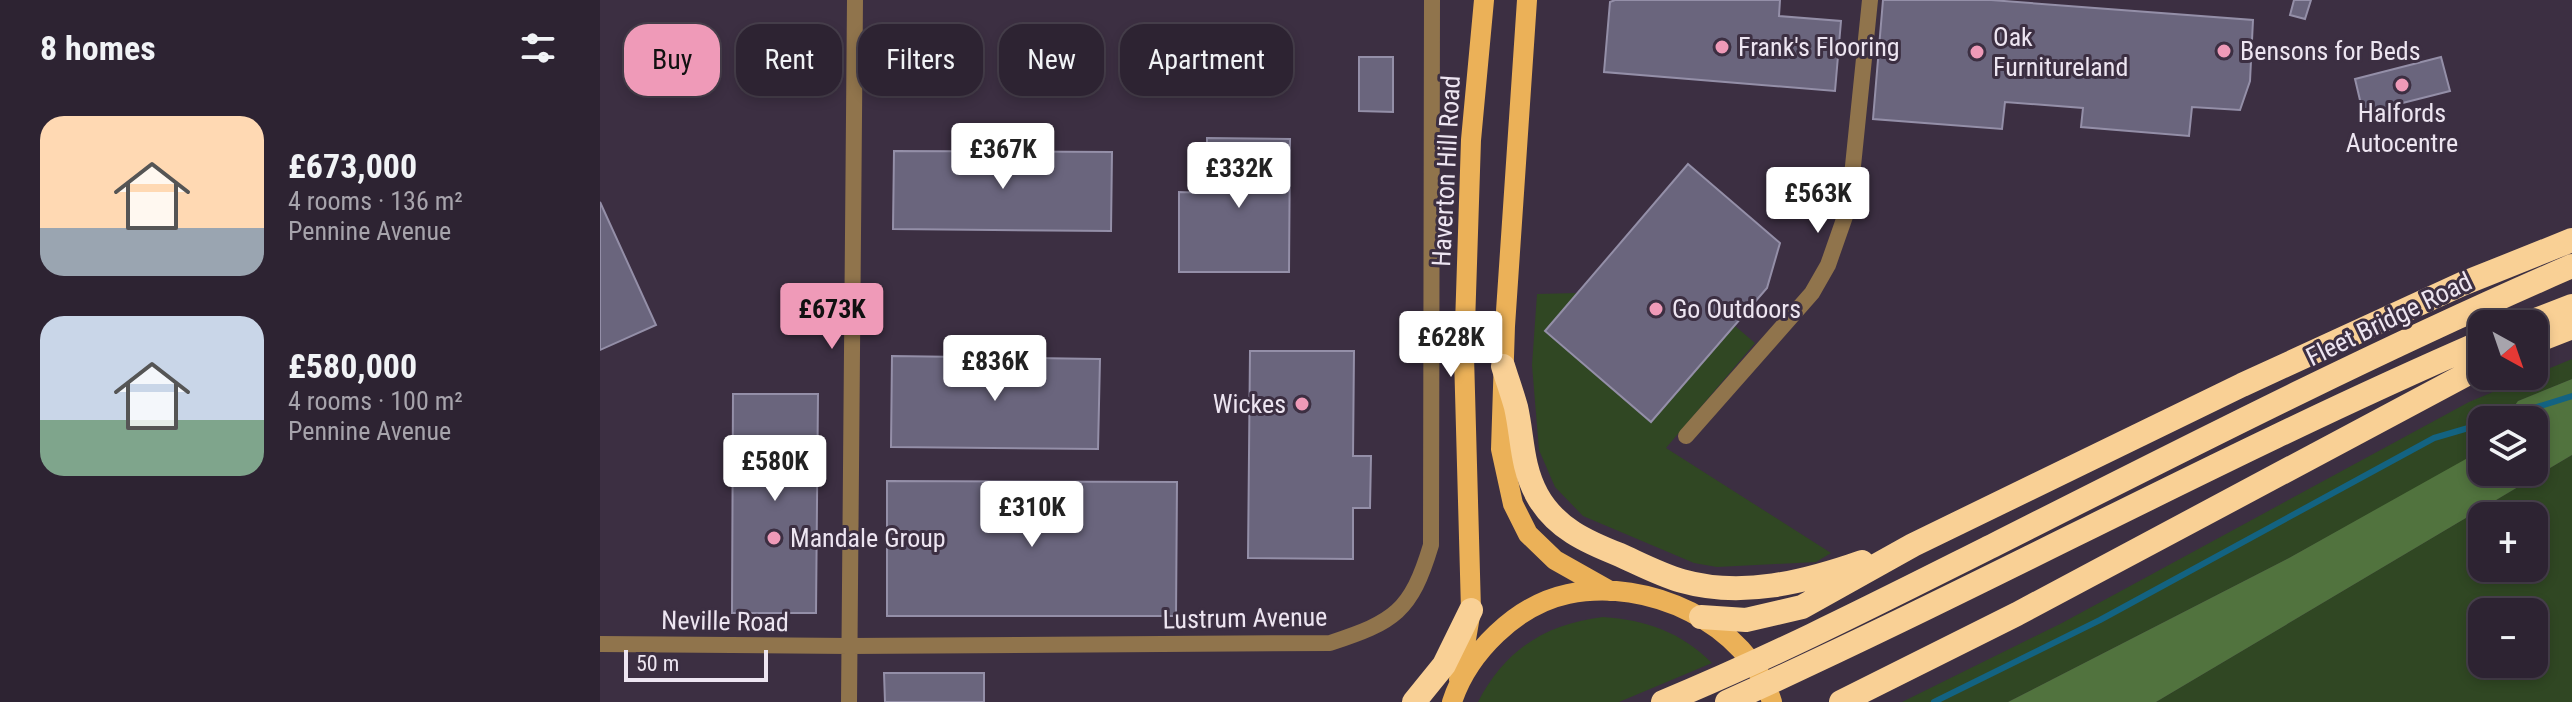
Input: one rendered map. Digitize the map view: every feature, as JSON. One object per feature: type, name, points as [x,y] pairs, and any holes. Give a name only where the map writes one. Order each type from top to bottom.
[{"type":"highway","points":[[1701,617],[1746,620],[1802,607],[1913,545],[2242,385],[2462,284],[2572,240]]},
{"type":"highway","name":"Fleet Bridge Road","points":[[1663,702],[1780,651],[2232,425],[2477,307],[2572,266]]},
{"type":"highway","points":[[2548,315],[2572,306]]},
{"type":"highway","points":[[2548,336],[2572,327]]},
{"type":"highway","points":[[1727,702],[1874,634],[2244,450],[2468,348]]},
{"type":"highway","points":[[1503,366],[1516,409],[1520,450],[1537,494],[1551,516],[1584,541],[1680,580],[1743,589],[1830,574],[1913,545]]},
{"type":"highway","points":[[1841,702],[2017,614],[2468,373]]},
{"type":"highway","points":[[1414,702],[1444,665],[1471,610]]},
{"type":"main road","name":"Haverton Hill Road","points":[[1459,680],[1471,610],[1464,356],[1471,140],[1484,0]]},
{"type":"main road","points":[[1527,0],[1503,366],[1501,449],[1513,504],[1528,534],[1555,560],[1610,591]]},
{"type":"main road","points":[[1452,702],[1459,680],[1478,652],[1518,617],[1566,594],[1610,591],[1654,599],[1701,617],[1737,644],[1758,668],[1772,702]]},
{"type":"street","points":[[849,702],[855,0]]},
{"type":"street","name":"Lustrum Avenue","points":[[849,646],[1330,643],[1380,626],[1405,604],[1420,582],[1431,545],[1432,0]]},
{"type":"street","points":[[1686,436],[1812,293],[1828,265],[1849,205],[1870,0]]},
{"type":"street","name":"Neville Road","points":[[600,644],[849,646]]},
{"type":"green space","points":[[1578,293],[1545,331],[1651,422],[1735,326],[1755,343],[1666,448],[1831,553],[1816,562],[1717,567],[1694,563],[1583,516],[1555,487],[1539,450],[1532,365],[1537,294]]},
{"type":"green space","points":[[2572,359],[2572,379],[2548,389],[2548,369]]},
{"type":"green space","points":[[2572,379],[2572,455],[2548,469],[2548,406],[2514,406],[2518,401]]},
{"type":"green space","points":[[2498,390],[2545,390],[2518,401],[2514,406],[2468,406],[2468,459],[2289,558],[2008,702],[1902,702],[2062,623],[2469,402]]},
{"type":"green space","points":[[2572,455],[2572,702],[2156,702],[2468,517],[2468,582],[2548,582],[2548,502],[2493,502],[2520,486],[2548,486],[2548,469]]},
{"type":"green space","points":[[2468,458],[2468,486],[2520,486],[2493,502],[2468,502],[2468,517],[2156,702],[2008,702],[2289,558]]},
{"type":"green space","points":[[1603,617],[1634,621],[1662,630],[1688,643],[1712,663],[1619,702],[1478,702],[1501,668],[1529,643],[1563,626]]},
{"type":"building","name":"Frank's Flooring","points":[[1780,0],[1779,16],[1841,21],[1835,91],[1604,72],[1610,2]]},
{"type":"building","points":[[1883,0],[1991,0],[2253,20],[2250,81],[2240,110],[2192,107],[2189,136],[2081,127],[2083,108],[2005,102],[2002,129],[1873,119]]},
{"type":"building","points":[[2294,0],[2311,0],[2305,19],[2290,15]]},
{"type":"building","points":[[1359,57],[1393,57],[1393,112],[1359,111]]},
{"type":"building","name":"Halfords Autocentre","points":[[2441,57],[2450,91],[2363,113],[2355,79]]},
{"type":"building","points":[[1207,138],[1290,139],[1289,272],[1179,272],[1179,192],[1207,193]]},
{"type":"building","points":[[894,151],[1112,152],[1111,231],[893,229]]},
{"type":"building","name":"Go Outdoors","points":[[1688,164],[1780,243],[1767,288],[1651,422],[1545,331]]},
{"type":"building","points":[[600,202],[656,325],[600,350]]},
{"type":"building","name":"Wickes","points":[[1250,351],[1354,351],[1353,456],[1371,456],[1370,508],[1353,508],[1353,559],[1248,558]]},
{"type":"building","points":[[892,356],[1100,359],[1098,449],[891,447]]},
{"type":"building","name":"Mandale Group","points":[[733,394],[818,394],[816,613],[732,613]]},
{"type":"building","points":[[887,481],[1177,482],[1176,616],[887,616]]},
{"type":"building","points":[[884,673],[984,673],[984,702],[885,702]]},
{"type":"waterway","points":[[2540,406],[2572,396]]},
{"type":"waterway","points":[[1934,702],[2100,620],[2434,438],[2468,428]]},
{"type":"place","name":"Frank's Flooring","points":[[1722,47]]},
{"type":"place","name":"Bensons for Beds","points":[[2224,51]]},
{"type":"place","name":"Oak Furnitureland","points":[[1977,52]]},
{"type":"place","name":"Halfords Autocentre","points":[[2402,85]]},
{"type":"place","name":"Go Outdoors","points":[[1656,309]]},
{"type":"place","name":"Wickes","points":[[1302,404]]},
{"type":"place","name":"Mandale Group","points":[[774,538]]}]
